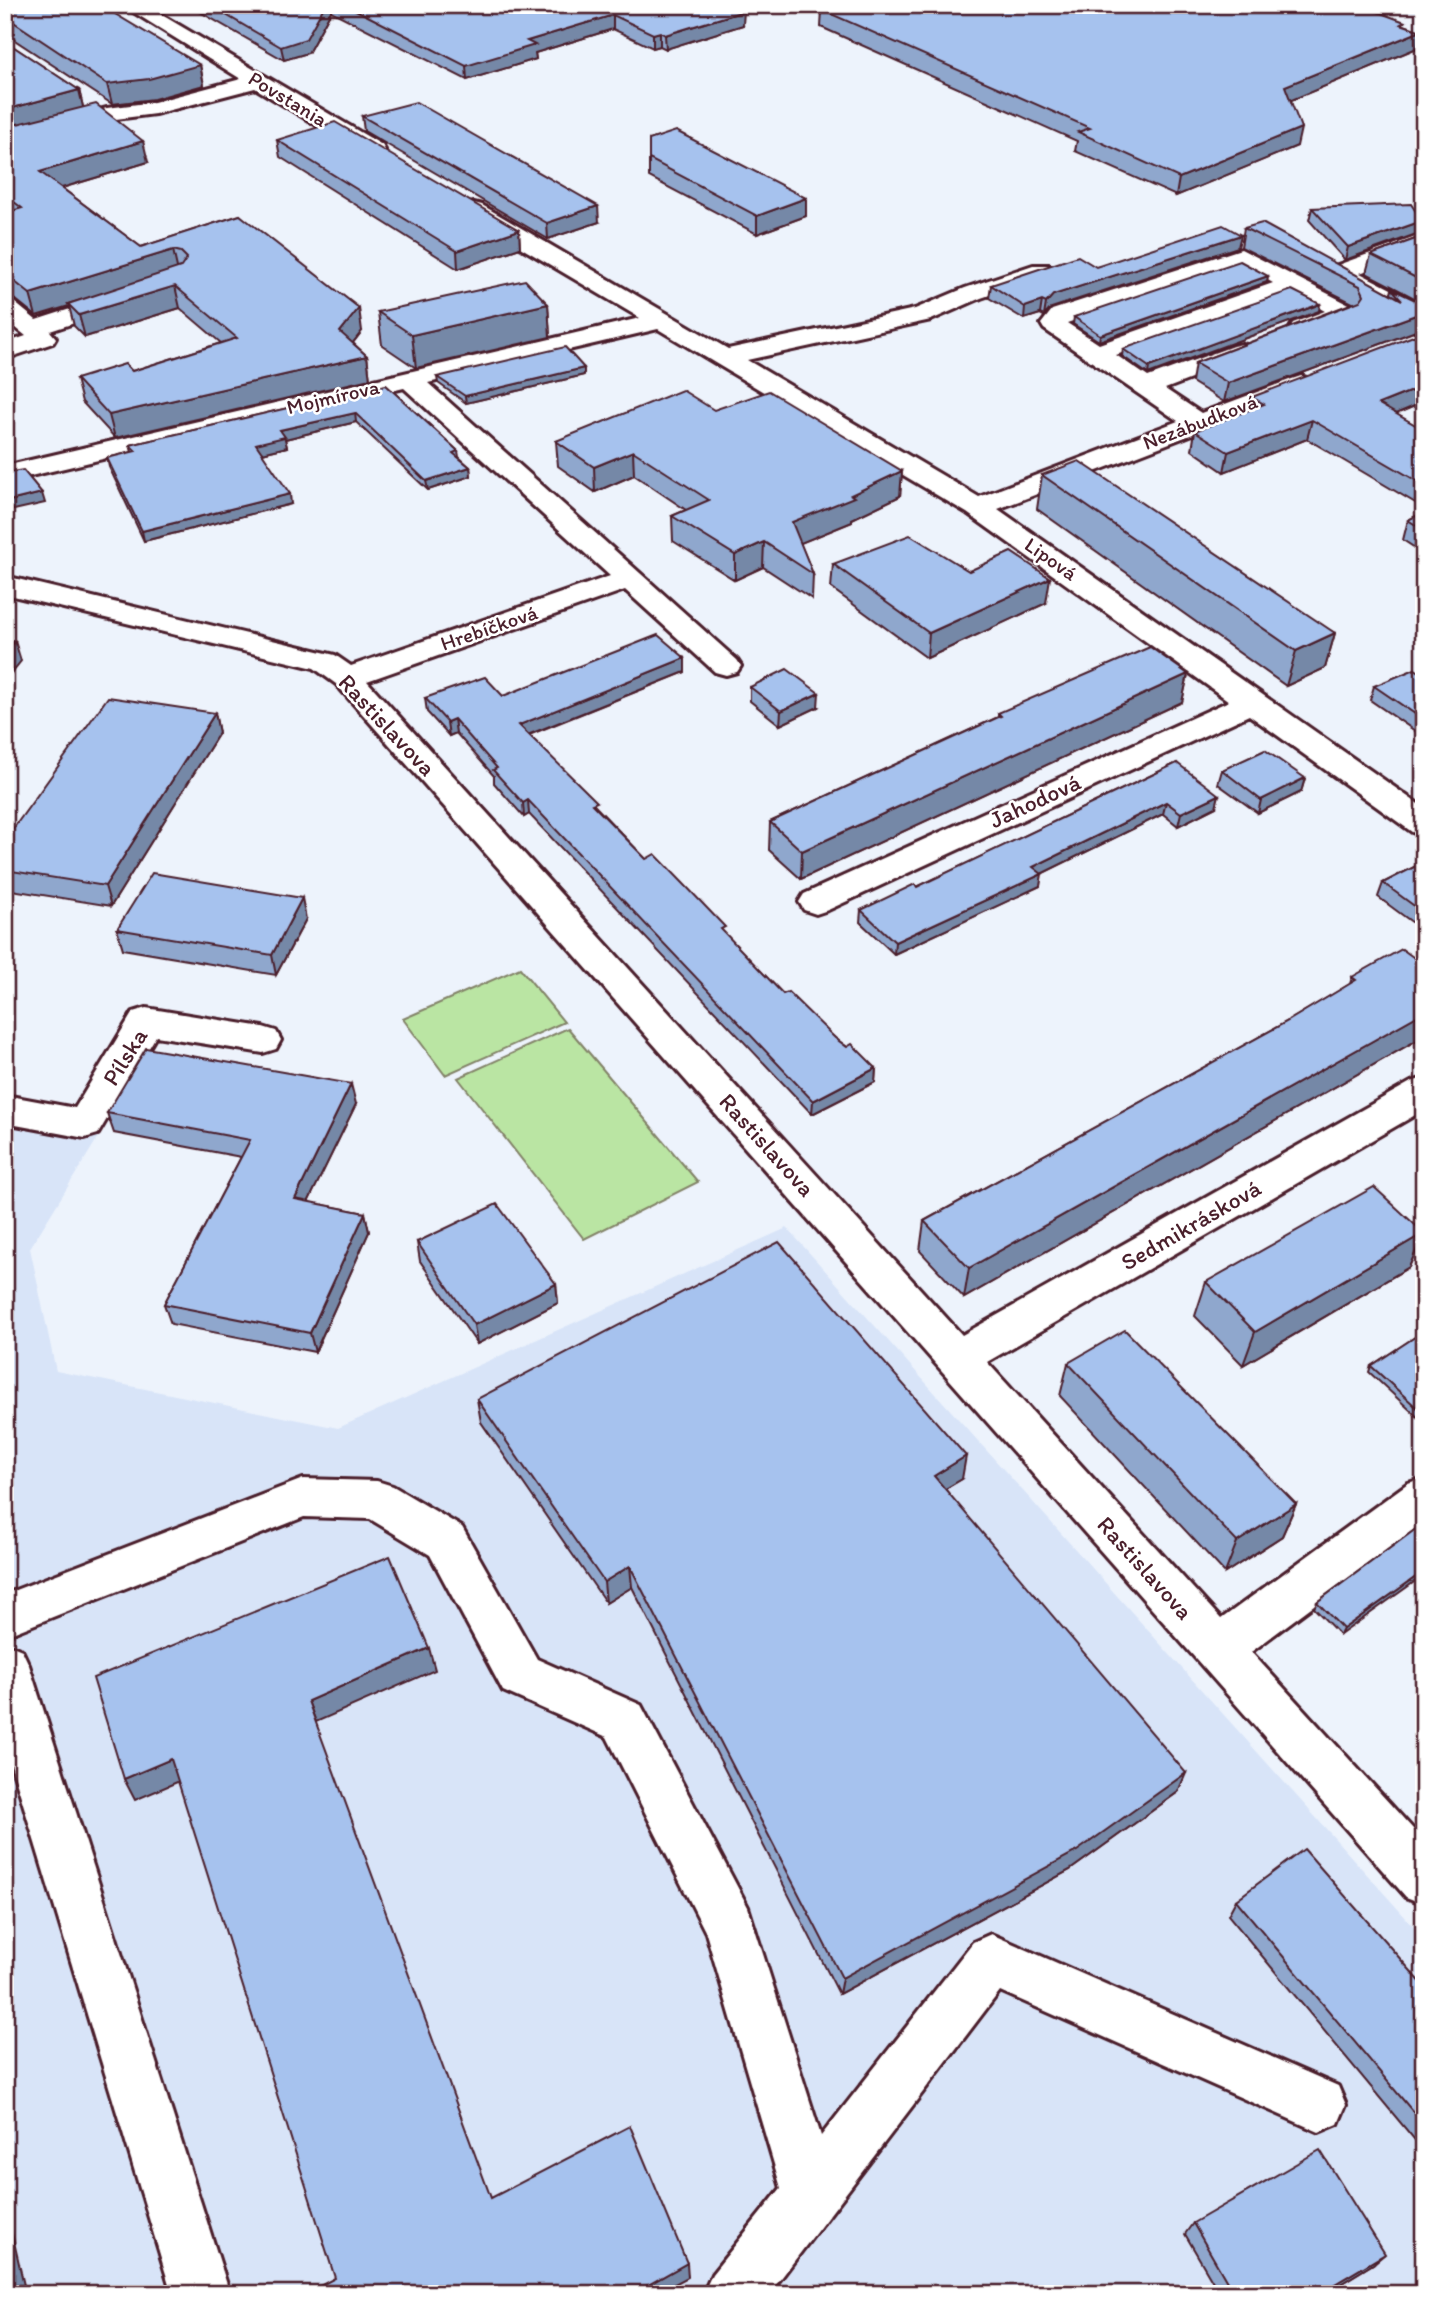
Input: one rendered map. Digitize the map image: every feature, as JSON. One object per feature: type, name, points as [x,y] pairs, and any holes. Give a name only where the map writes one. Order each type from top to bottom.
[{"type":"street","name":"Povstania","points":[[131,5],[389,159]]},
{"type":"street","points":[[5,142],[107,114],[155,108],[256,80]]},
{"type":"street","points":[[84,99],[107,114]]},
{"type":"street","points":[[458,201],[662,321]]},
{"type":"street","points":[[1424,241],[1340,272],[1424,316]]},
{"type":"street","points":[[1146,387],[1345,312],[1241,256],[1061,315],[1053,324],[1198,423]]},
{"type":"street","points":[[723,358],[922,315],[973,293],[1059,264]]},
{"type":"street","points":[[1096,354],[1293,284]]},
{"type":"street","points":[[32,329],[138,295]]},
{"type":"street","points":[[5,307],[44,338],[5,352]]},
{"type":"street","name":"Lipová","points":[[662,321],[977,507],[1424,824]]},
{"type":"street","name":"Mojmírova","points":[[5,474],[662,321]]},
{"type":"street","name":"Nezábudková","points":[[977,507],[1325,375]]},
{"type":"street","points":[[409,379],[726,666]]},
{"type":"street","name":"Hrebíčková","points":[[347,678],[631,579]]},
{"type":"street","name":"Rastislavova","points":[[5,585],[324,661],[347,678],[1424,1879]]},
{"type":"street","name":"Jahodová","points":[[816,902],[1254,701]]},
{"type":"street","name":"Pílska","points":[[5,1110],[85,1124],[146,1021],[262,1040]]},
{"type":"street","name":"Sedmikrásková","points":[[958,1358],[1424,1092]]},
{"type":"street","points":[[1218,1648],[1424,1497]]},
{"type":"street","points":[[5,1615],[303,1498],[377,1500],[446,1541],[520,1675],[624,1721],[730,1925],[811,2195]]},
{"type":"street","points":[[5,1665],[201,2294]]},
{"type":"street","points":[[732,2294],[991,1960],[1319,2105]]},
{"type":"shaded area","points":[[5,1109],[104,1128],[30,1248],[56,1371],[338,1428],[787,1228],[1424,1938],[1424,2292],[5,2294]]},
{"type":"green space","points":[[520,968],[564,1022],[445,1075],[403,1019]]},
{"type":"green space","points":[[568,1028],[698,1182],[584,1239],[458,1078]]},
{"type":"building","points":[[5,5],[100,5],[200,65],[149,79],[107,84],[5,18]]},
{"type":"building","points":[[209,5],[276,5],[281,8],[292,5],[325,5],[306,39],[281,47]]},
{"type":"building","points":[[346,5],[730,5],[744,11],[665,35],[660,32],[653,34],[613,15],[527,41],[535,45],[466,66]]},
{"type":"building","points":[[838,5],[1359,5],[1405,22],[1401,24],[1421,31],[1285,86],[1301,128],[1179,178],[1078,132],[1090,128],[822,10]]},
{"type":"building","points":[[5,41],[79,90],[5,110],[5,77],[12,75],[5,70]]},
{"type":"building","points":[[416,102],[598,206],[547,223],[362,116]]},
{"type":"building","points":[[96,104],[143,141],[40,172],[141,247],[240,215],[359,308],[340,332],[367,356],[109,415],[76,379],[125,364],[132,371],[237,338],[175,286],[79,315],[68,304],[181,267],[187,258],[181,252],[173,250],[30,294],[5,277],[5,213],[22,208],[5,195],[5,127]]},
{"type":"building","points":[[335,122],[519,230],[457,251],[277,140]]},
{"type":"building","points":[[676,131],[806,198],[757,216],[649,159],[649,140]]},
{"type":"building","points":[[1411,204],[1422,221],[1348,247],[1312,208]]},
{"type":"building","points":[[1262,223],[1402,300],[1392,289],[1424,304],[1424,312],[1228,383],[1195,363],[1360,301],[1364,295],[1360,286],[1244,228]]},
{"type":"building","points":[[1223,225],[1241,235],[1053,295],[1046,303],[1042,301],[1025,307],[991,285],[1078,256],[1096,267]]},
{"type":"building","points":[[1424,236],[1424,282],[1371,255]]},
{"type":"building","points":[[1240,261],[1268,276],[1100,335],[1074,317]]},
{"type":"building","points":[[525,280],[548,304],[412,335],[378,312]]},
{"type":"building","points":[[1292,290],[1320,304],[1149,367],[1123,349]]},
{"type":"building","points":[[1424,332],[1424,386],[1379,404],[1424,430],[1424,485],[1312,420],[1228,452],[1195,431],[1264,404],[1252,397]]},
{"type":"building","points":[[565,347],[584,368],[465,396],[437,377]]},
{"type":"building","points":[[386,385],[458,451],[453,453],[470,467],[426,481],[355,413],[280,430],[285,437],[256,444],[290,494],[142,531],[107,458],[136,451],[130,445]]},
{"type":"building","points":[[682,390],[714,410],[769,391],[902,471],[851,495],[854,497],[792,522],[813,574],[764,542],[735,555],[672,516],[709,500],[633,451],[594,467],[556,441]]},
{"type":"building","points":[[1079,461],[1335,633],[1296,651],[1042,475]]},
{"type":"building","points":[[23,470],[42,493],[5,502],[5,473]]},
{"type":"building","points":[[1424,512],[1424,530],[1408,520]]},
{"type":"building","points":[[910,535],[969,571],[1011,552],[1050,578],[929,633],[833,564]]},
{"type":"building","points":[[658,635],[685,658],[519,725],[597,802],[592,804],[646,859],[655,854],[725,927],[721,929],[783,994],[788,992],[835,1038],[847,1047],[852,1044],[876,1068],[813,1101],[528,800],[523,803],[493,770],[497,768],[454,719],[447,722],[425,698],[485,677],[503,696]]},
{"type":"building","points":[[5,640],[15,641],[5,653]]},
{"type":"building","points":[[1150,647],[1188,674],[802,851],[770,822],[1001,716],[998,713]]},
{"type":"building","points":[[787,669],[819,693],[781,711],[750,687]]},
{"type":"building","points":[[1415,669],[1424,675],[1424,720],[1374,686]]},
{"type":"building","points":[[108,697],[215,713],[105,886],[5,870],[5,840]]},
{"type":"building","points":[[1265,750],[1305,778],[1261,800],[1222,770]]},
{"type":"building","points":[[1177,763],[1219,795],[1181,813],[1166,802],[1033,867],[1042,874],[895,942],[861,910],[915,884],[917,887]]},
{"type":"building","points":[[1424,862],[1424,913],[1383,883]]},
{"type":"building","points":[[152,873],[302,898],[272,955],[117,929]]},
{"type":"building","points":[[1402,949],[1424,965],[1424,1012],[969,1268],[924,1221],[1288,1021],[1356,980],[1352,977]]},
{"type":"building","points":[[146,1048],[351,1084],[295,1199],[365,1213],[310,1333],[164,1304],[250,1140],[107,1113]]},
{"type":"building","points":[[1374,1187],[1424,1233],[1255,1332],[1206,1282]]},
{"type":"building","points":[[497,1204],[556,1284],[474,1325],[417,1242]]},
{"type":"building","points":[[779,1242],[966,1456],[934,1476],[1186,1773],[1077,1851],[842,1978],[630,1566],[604,1582],[477,1399]]},
{"type":"building","points":[[1125,1330],[1296,1504],[1237,1542],[1068,1363]]},
{"type":"building","points":[[1424,1331],[1424,1414],[1371,1366]]},
{"type":"building","points":[[1424,1523],[1424,1571],[1343,1629],[1317,1602]]},
{"type":"building","points":[[390,1556],[429,1648],[308,1701],[491,2198],[630,2126],[687,2263],[632,2294],[305,2294],[335,2278],[171,1759],[124,1779],[93,1678]]},
{"type":"building","points":[[1304,1849],[1424,1986],[1424,2125],[1236,1900]]},
{"type":"building","points":[[1320,2150],[1385,2254],[1318,2294],[1234,2294],[1193,2223]]},
{"type":"building","points":[[5,2259],[13,2294],[5,2294]]}]
